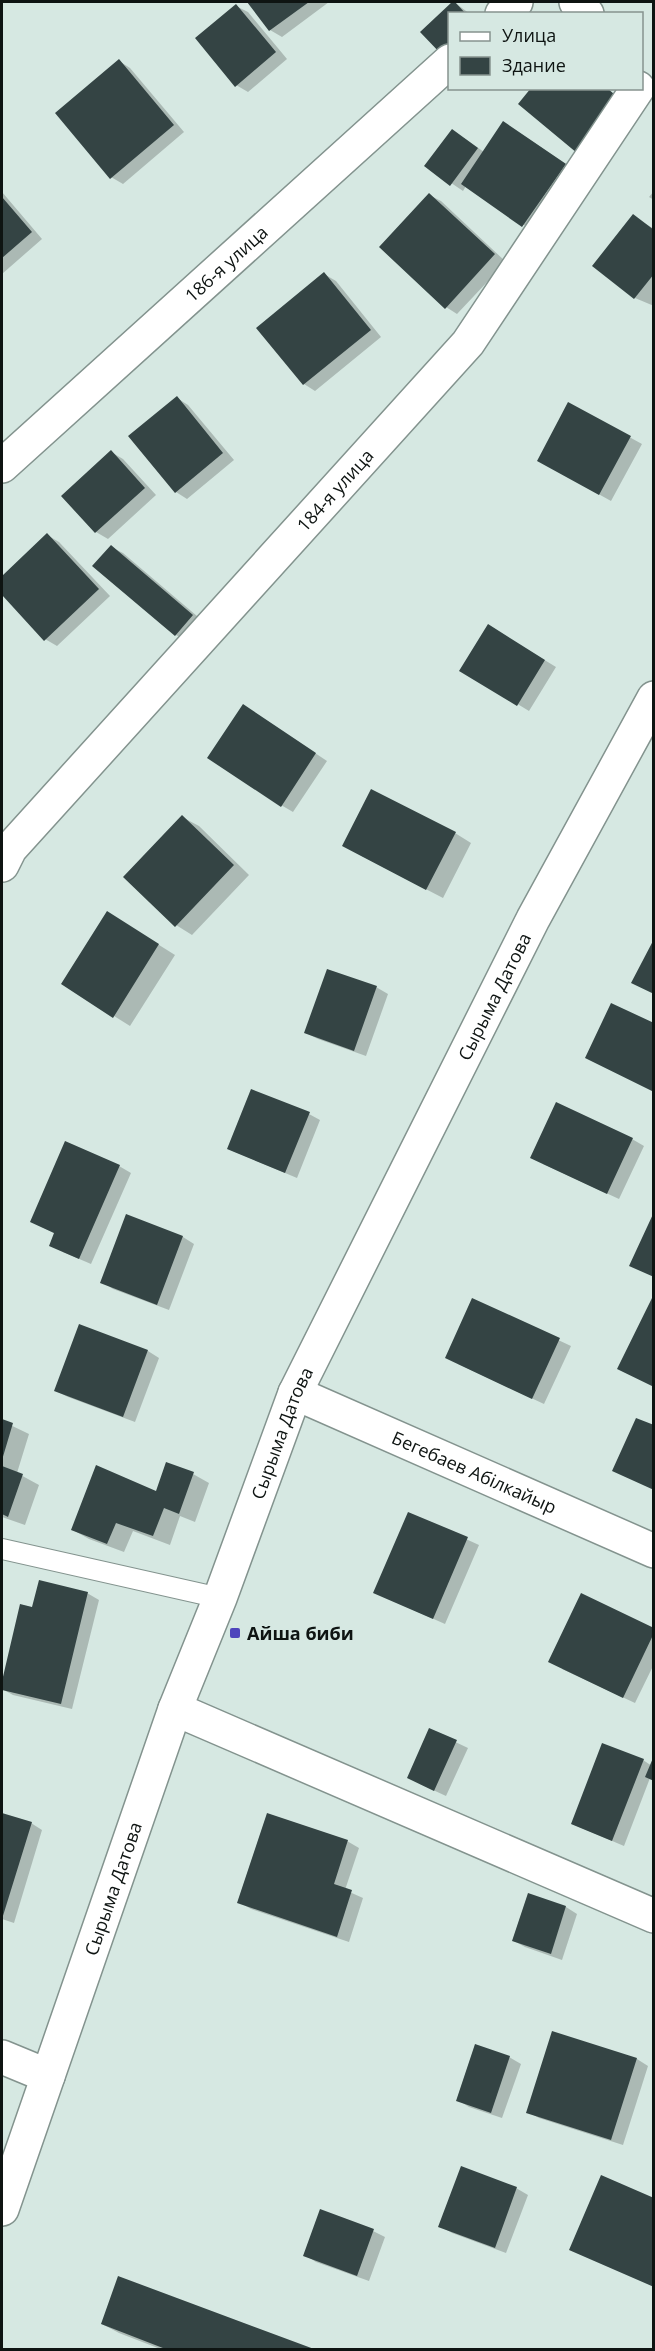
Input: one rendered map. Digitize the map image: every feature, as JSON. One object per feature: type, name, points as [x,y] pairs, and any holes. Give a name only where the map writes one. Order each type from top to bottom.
[{"type":"street","points":[[504,12],[516,2]]},
{"type":"street","name":"186-я улица","points":[[2,466],[448,63]]},
{"type":"street","name":"184-я улица","points":[[2,866],[10,849],[468,342],[635,90]]},
{"type":"street","name":"Сырыма Датова","points":[[2,2209],[175,1709],[220,1598],[294,1393],[533,919],[654,698]]},
{"type":"street","name":"Бегебаев Абілкайыр","points":[[294,1393],[654,1551]]},
{"type":"street","points":[[175,1709],[654,1916]]},
{"type":"street","points":[[2,2057],[48,2076]]},
{"type":"lane","points":[[2,1549],[220,1598]]},
{"type":"building","points":[[247,2],[309,2],[269,31]]},
{"type":"building","points":[[452,2],[455,2],[464,12],[448,12],[448,49],[442,55],[420,32]]},
{"type":"building","points":[[236,4],[276,52],[235,87],[195,38]]},
{"type":"building","points":[[119,59],[174,125],[110,179],[55,113]]},
{"type":"building","points":[[529,90],[609,90],[621,100],[577,153],[518,104]]},
{"type":"building","points":[[503,121],[566,164],[522,227],[461,184]]},
{"type":"building","points":[[452,129],[478,148],[450,186],[424,166]]},
{"type":"building","points":[[429,193],[495,254],[445,309],[379,247]]},
{"type":"building","points":[[2,197],[32,232],[2,258]]},
{"type":"building","points":[[633,214],[654,230],[654,274],[634,299],[592,266]]},
{"type":"building","points":[[324,272],[371,330],[303,385],[256,328]]},
{"type":"building","points":[[177,396],[223,453],[175,493],[128,436]]},
{"type":"building","points":[[568,402],[631,436],[599,495],[537,461]]},
{"type":"building","points":[[111,450],[145,488],[95,533],[61,496]]},
{"type":"building","points":[[47,533],[99,589],[44,641],[2,595],[2,576]]},
{"type":"building","points":[[111,545],[193,615],[175,636],[92,566]]},
{"type":"building","points":[[488,624],[545,660],[517,706],[459,671]]},
{"type":"building","points":[[243,704],[316,753],[281,807],[207,758]]},
{"type":"building","points":[[371,789],[456,832],[426,890],[342,846]]},
{"type":"building","points":[[182,815],[234,865],[175,927],[123,877]]},
{"type":"building","points":[[107,911],[159,944],[113,1018],[61,984]]},
{"type":"building","points":[[654,939],[654,994],[631,983]]},
{"type":"building","points":[[327,969],[377,986],[354,1051],[304,1033]]},
{"type":"building","points":[[611,1003],[654,1023],[654,1092],[585,1058]]},
{"type":"building","points":[[251,1089],[310,1112],[285,1173],[227,1149]]},
{"type":"building","points":[[556,1102],[633,1138],[607,1194],[530,1158]]},
{"type":"building","points":[[65,1141],[120,1165],[79,1259],[49,1246],[54,1233],[30,1222]]},
{"type":"building","points":[[654,1212],[654,1277],[629,1266]]},
{"type":"building","points":[[126,1214],[183,1236],[157,1305],[100,1283]]},
{"type":"building","points":[[472,1298],[560,1338],[532,1399],[445,1358]]},
{"type":"building","points":[[652,1298],[654,1299],[654,1387],[617,1369]]},
{"type":"building","points":[[79,1324],[148,1350],[123,1417],[54,1391]]},
{"type":"building","points":[[636,1418],[654,1425],[654,1490],[612,1471]]},
{"type":"building","points":[[2,1419],[13,1423],[2,1460]]},
{"type":"building","points":[[166,1462],[194,1472],[179,1514],[164,1508],[153,1536],[116,1523],[107,1544],[71,1530],[96,1465],[156,1491]]},
{"type":"building","points":[[2,1466],[23,1474],[8,1517],[2,1514]]},
{"type":"building","points":[[408,1512],[468,1537],[433,1619],[373,1593]]},
{"type":"building","points":[[39,1580],[88,1592],[61,1704],[2,1690],[2,1681],[20,1604],[32,1607]]},
{"type":"building","points":[[581,1593],[654,1628],[654,1633],[623,1698],[548,1662]]},
{"type":"building","points":[[429,1728],[457,1740],[434,1791],[407,1778]]},
{"type":"building","points":[[602,1743],[644,1759],[612,1841],[571,1824]]},
{"type":"building","points":[[654,1758],[654,1781],[645,1777]]},
{"type":"building","points":[[2,1813],[32,1822],[2,1919]]},
{"type":"building","points":[[267,1813],[348,1840],[334,1884],[352,1890],[337,1937],[237,1903]]},
{"type":"building","points":[[528,1893],[566,1906],[551,1954],[512,1941]]},
{"type":"building","points":[[552,2031],[637,2058],[611,2140],[526,2113]]},
{"type":"building","points":[[475,2044],[510,2056],[491,2113],[456,2101]]},
{"type":"building","points":[[461,2166],[517,2187],[495,2248],[438,2227]]},
{"type":"building","points":[[601,2175],[654,2198],[654,2287],[569,2250]]},
{"type":"building","points":[[320,2209],[374,2229],[357,2276],[303,2256]]},
{"type":"building","points":[[118,2276],[314,2350],[168,2350],[101,2324]]},
{"type":"place","name":"Айша биби","points":[[235,1633]]}]
